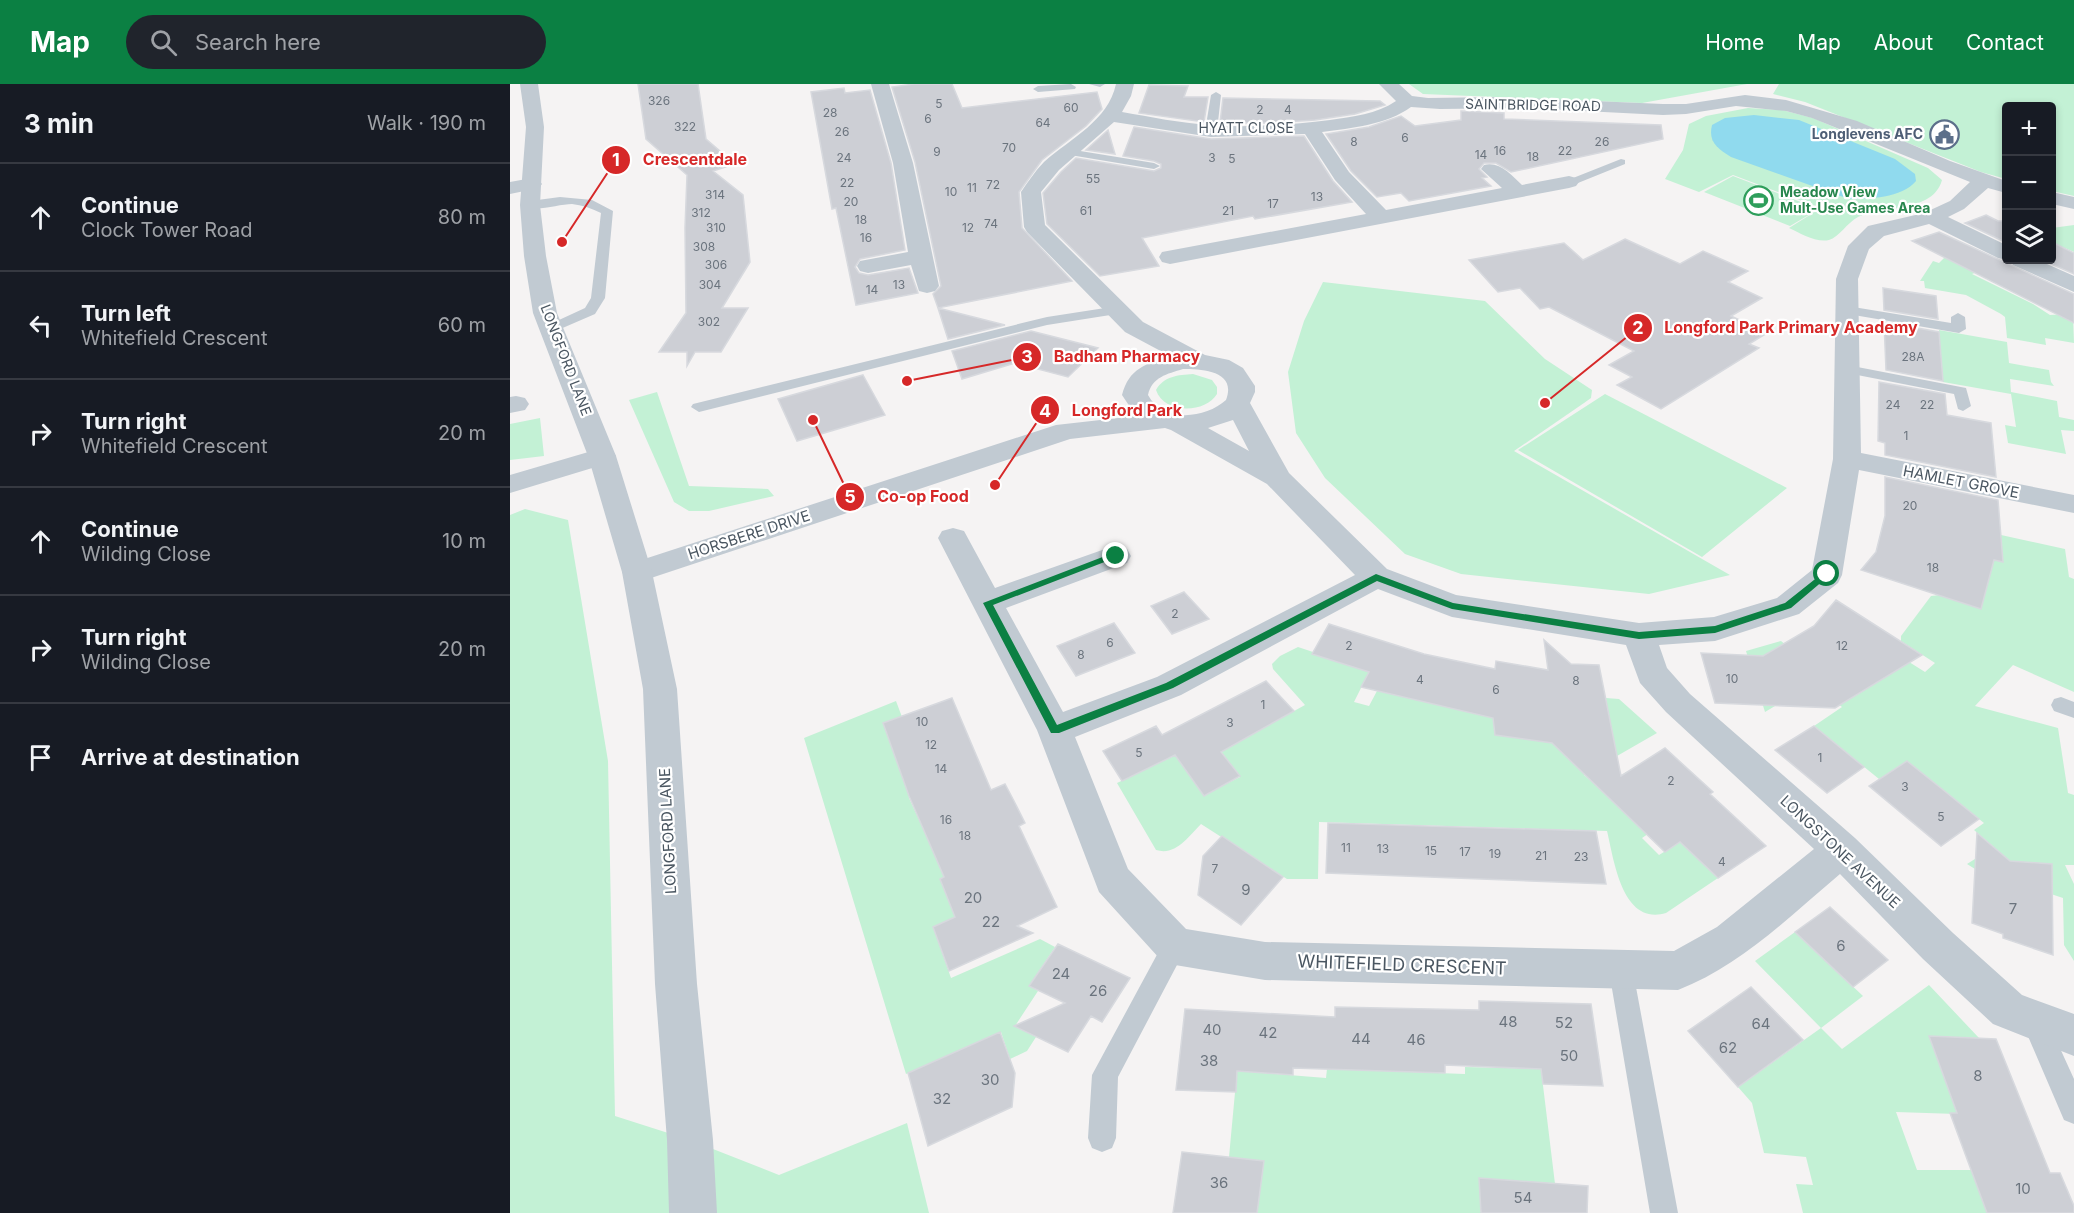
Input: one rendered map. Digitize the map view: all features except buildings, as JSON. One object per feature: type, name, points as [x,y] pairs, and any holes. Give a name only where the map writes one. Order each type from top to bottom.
[{"type":"street","name":"LONGFORD LANE","points":[[529,84],[535,127],[531,194],[535,256],[545,314],[602,456],[637,572],[660,689],[676,984],[690,1140],[693,1213]]},
{"type":"street","points":[[880,84],[903,163],[927,286]]},
{"type":"street","points":[[1125,84],[1124,93],[1110,116],[1050,168],[1031,192],[1035,227],[1126,318],[1198,361],[1227,368],[1243,385],[1243,394],[1238,404],[1228,413],[1214,420],[1171,422]]},
{"type":"street","points":[[1388,84],[1407,101]]},
{"type":"street","points":[[1754,101],[1765,84]]},
{"type":"street","name":"SAINTBRIDGE ROAD","points":[[1407,101],[1685,109],[1736,100],[1754,101],[1807,110],[1995,184]]},
{"type":"street","name":"HYATT CLOSE","points":[[1110,116],[1211,131],[1310,128],[1379,118],[1403,107],[1407,101]]},
{"type":"street","name":"HYATT CLOSE","points":[[1310,128],[1342,176],[1382,217]]},
{"type":"street","points":[[1491,169],[1517,191]]},
{"type":"street","points":[[1170,256],[1198,243],[1382,217],[1569,182]]},
{"type":"street","points":[[1126,318],[1138,383],[1134,398],[1138,407],[1148,415],[1171,422],[1277,478],[1376,577],[1452,606],[1639,635],[1715,629],[1788,606],[1827,574],[1847,459],[1847,279],[1859,246],[1876,231],[1931,217],[1995,184]]},
{"type":"street","points":[[510,188],[531,194]]},
{"type":"street","points":[[2056,199],[2074,203]]},
{"type":"street","points":[[1931,217],[2002,251]]},
{"type":"street","points":[[868,266],[920,257]]},
{"type":"street","points":[[2029,264],[2074,285]]},
{"type":"street","points":[[1138,383],[1165,365],[1198,361]]},
{"type":"street","name":"HORSBERE DRIVE","points":[[1066,431],[1138,383]]},
{"type":"street","points":[[1238,404],[1277,478]]},
{"type":"street","name":"HORSBERE DRIVE","points":[[637,572],[1066,431],[1171,422]]},
{"type":"street","points":[[510,484],[602,456]]},
{"type":"street","name":"HAMLET GROVE","points":[[1847,459],[2074,504]]},
{"type":"street","points":[[954,538],[1055,730],[1113,880],[1175,946]]},
{"type":"street","points":[[988,603],[1116,556]]},
{"type":"street","points":[[1055,730],[1169,686],[1376,577]]},
{"type":"street","name":"LONGSTONE AVENUE","points":[[1639,635],[1652,674],[1678,703],[1841,850],[1938,946],[2008,1010],[2074,1035]]},
{"type":"street","name":"WHITEFIELD CRESCENT","points":[[1175,946],[1265,961],[1678,971],[1732,940],[1841,850]]},
{"type":"lane","points":[[1094,84],[1100,84]]},
{"type":"lane","points":[[1038,89],[1071,87]]},
{"type":"lane","points":[[1211,131],[1216,95]]},
{"type":"lane","points":[[1068,152],[1154,166]]},
{"type":"lane","points":[[1569,182],[1621,162]]},
{"type":"lane","points":[[531,194],[558,201],[590,202],[607,211],[598,298],[590,311],[551,329]]},
{"type":"lane","points":[[1847,310],[1959,329],[1958,316]]},
{"type":"lane","points":[[699,407],[1047,321],[1126,318]]},
{"type":"lane","points":[[1847,369],[1961,391],[1963,406]]},
{"type":"lane","points":[[1102,1138],[1105,1075],[1175,946]]},
{"type":"lane","points":[[1621,971],[1664,1213]]},
{"type":"lane","points":[[2033,1018],[2074,1110]]},
{"type":"green space","points":[[1409,84],[1747,84],[1642,103],[1423,94]]},
{"type":"green space","points":[[1779,84],[2074,84],[2074,196],[2056,192],[2056,102],[2002,102],[2002,178],[1981,172],[1805,102],[1773,94]]},
{"type":"green space","points":[[1748,108],[1782,110],[1813,118],[1928,168],[1942,180],[1937,191],[1929,198],[1918,203],[1858,217],[1836,236],[1824,241],[1808,237],[1789,228],[1821,208],[1733,175],[1699,192],[1665,179],[1683,150],[1689,124],[1706,116]]},
{"type":"green space","name":"Meadow View Mult-Use Games Area","points":[[1733,176],[1819,209],[1790,226],[1704,192]]},
{"type":"green space","points":[[2074,225],[2074,252],[2065,248],[2056,251],[2056,227]]},
{"type":"green space","points":[[1970,248],[2001,263],[1972,274],[2033,304],[2050,315],[2069,314],[2073,317],[2074,343],[2045,338],[2046,345],[2007,338],[2005,317],[2001,314],[1966,295],[1925,288],[1924,281],[1920,281],[1933,261],[1939,263],[1944,258]]},
{"type":"green space","points":[[1323,282],[1485,301],[1545,359],[1592,390],[1591,398],[1514,451],[1730,575],[1649,594],[1461,574],[1405,554],[1325,478],[1296,433],[1288,372],[1304,321]]},
{"type":"green space","points":[[1939,330],[2007,342],[2009,363],[2049,370],[2054,386],[2010,379],[2011,392],[2057,401],[2059,417],[2074,420],[2074,431],[2061,430],[2066,454],[2008,443],[2005,425],[2016,427],[2011,394],[1943,382]]},
{"type":"green space","points":[[1193,374],[1212,380],[1217,387],[1217,394],[1211,401],[1195,408],[1185,408],[1167,404],[1160,398],[1156,390],[1167,379]]},
{"type":"green space","points":[[657,392],[689,486],[768,489],[774,496],[709,511],[689,511],[674,502],[629,400]]},
{"type":"green space","points":[[1605,394],[1787,488],[1702,557],[1518,450]]},
{"type":"green space","points":[[540,418],[544,456],[510,460],[510,424]]},
{"type":"green space","points":[[525,509],[568,520],[608,761],[615,1116],[690,1140],[779,1175],[907,1123],[929,1213],[510,1213],[510,515]]},
{"type":"green space","points":[[2001,535],[2065,549],[2069,577],[2074,579],[2074,692],[2013,665],[1975,706],[2058,728],[2068,793],[2074,795],[2074,865],[2065,865],[2074,884],[2074,961],[2064,945],[2063,898],[1975,869],[1967,864],[1994,847],[1974,830],[1984,823],[1907,761],[1879,779],[1814,726],[1842,707],[1812,684],[1765,712],[1746,651],[1781,641],[1852,698],[1865,690],[1890,650],[1925,672],[1935,663],[1901,641],[1901,636],[1931,596],[1940,595],[1981,608]]},
{"type":"green space","points":[[1298,647],[1313,652],[1312,654],[1369,672],[1354,702],[1369,706],[1377,691],[1493,714],[1495,735],[1520,737],[1607,706],[1606,698],[1619,699],[1657,733],[1584,775],[1600,789],[1628,771],[1676,815],[1642,838],[1659,855],[1680,842],[1718,878],[1666,913],[1651,914],[1639,910],[1623,888],[1607,831],[1319,822],[1318,879],[1287,879],[1201,824],[1176,848],[1156,850],[1117,783],[1176,755],[1204,795],[1240,777],[1221,751],[1305,705],[1273,669],[1272,664],[1280,656]]},
{"type":"green space","points":[[896,701],[902,717],[909,798],[945,877],[940,879],[955,917],[933,927],[951,978],[1040,939],[1055,947],[1029,986],[1038,991],[1015,1026],[1036,1037],[1027,1051],[1010,1059],[1001,1032],[906,1074],[804,738]]},
{"type":"green space","points":[[1795,932],[1863,996],[1821,1028],[1755,961]]},
{"type":"green space","points":[[1929,985],[1979,1038],[1930,1036],[1957,1114],[1896,1112],[1917,1170],[1971,1170],[1987,1213],[1803,1213],[1796,1184],[1813,1185],[1806,1157],[1764,1153],[1752,1103],[1738,1087],[1821,1028],[1842,1049]]},
{"type":"green space","points":[[1465,1067],[1541,1069],[1555,1184],[1480,1178],[1481,1213],[1257,1213],[1264,1161],[1229,1157],[1237,1071],[1326,1078],[1327,1069],[1465,1074]]},
{"type":"water","points":[[1754,115],[1799,120],[1895,159],[1915,174],[1916,181],[1910,187],[1894,194],[1875,198],[1849,199],[1731,157],[1715,144],[1711,136],[1712,125],[1725,118]]},
{"type":"place","name":"Longlevens AFC","points":[[1944,134]]},
{"type":"place","name":"Meadow View Mult-Use Games Area","points":[[1759,200]]},
{"type":"place","name":"Crescentdale","points":[[562,242]]},
{"type":"place","name":"Badham Pharmacy","points":[[907,381]]},
{"type":"place","name":"Longford Park Primary Academy","points":[[1545,403]]},
{"type":"place","name":"Co-op Food","points":[[813,420]]},
{"type":"place","name":"Longford Park","points":[[995,485]]},
{"type":"route","points":[[1116,556],[988,603],[1055,730],[1169,686],[1376,577],[1452,606],[1639,635],[1715,629],[1788,606],[1827,574]]}]
